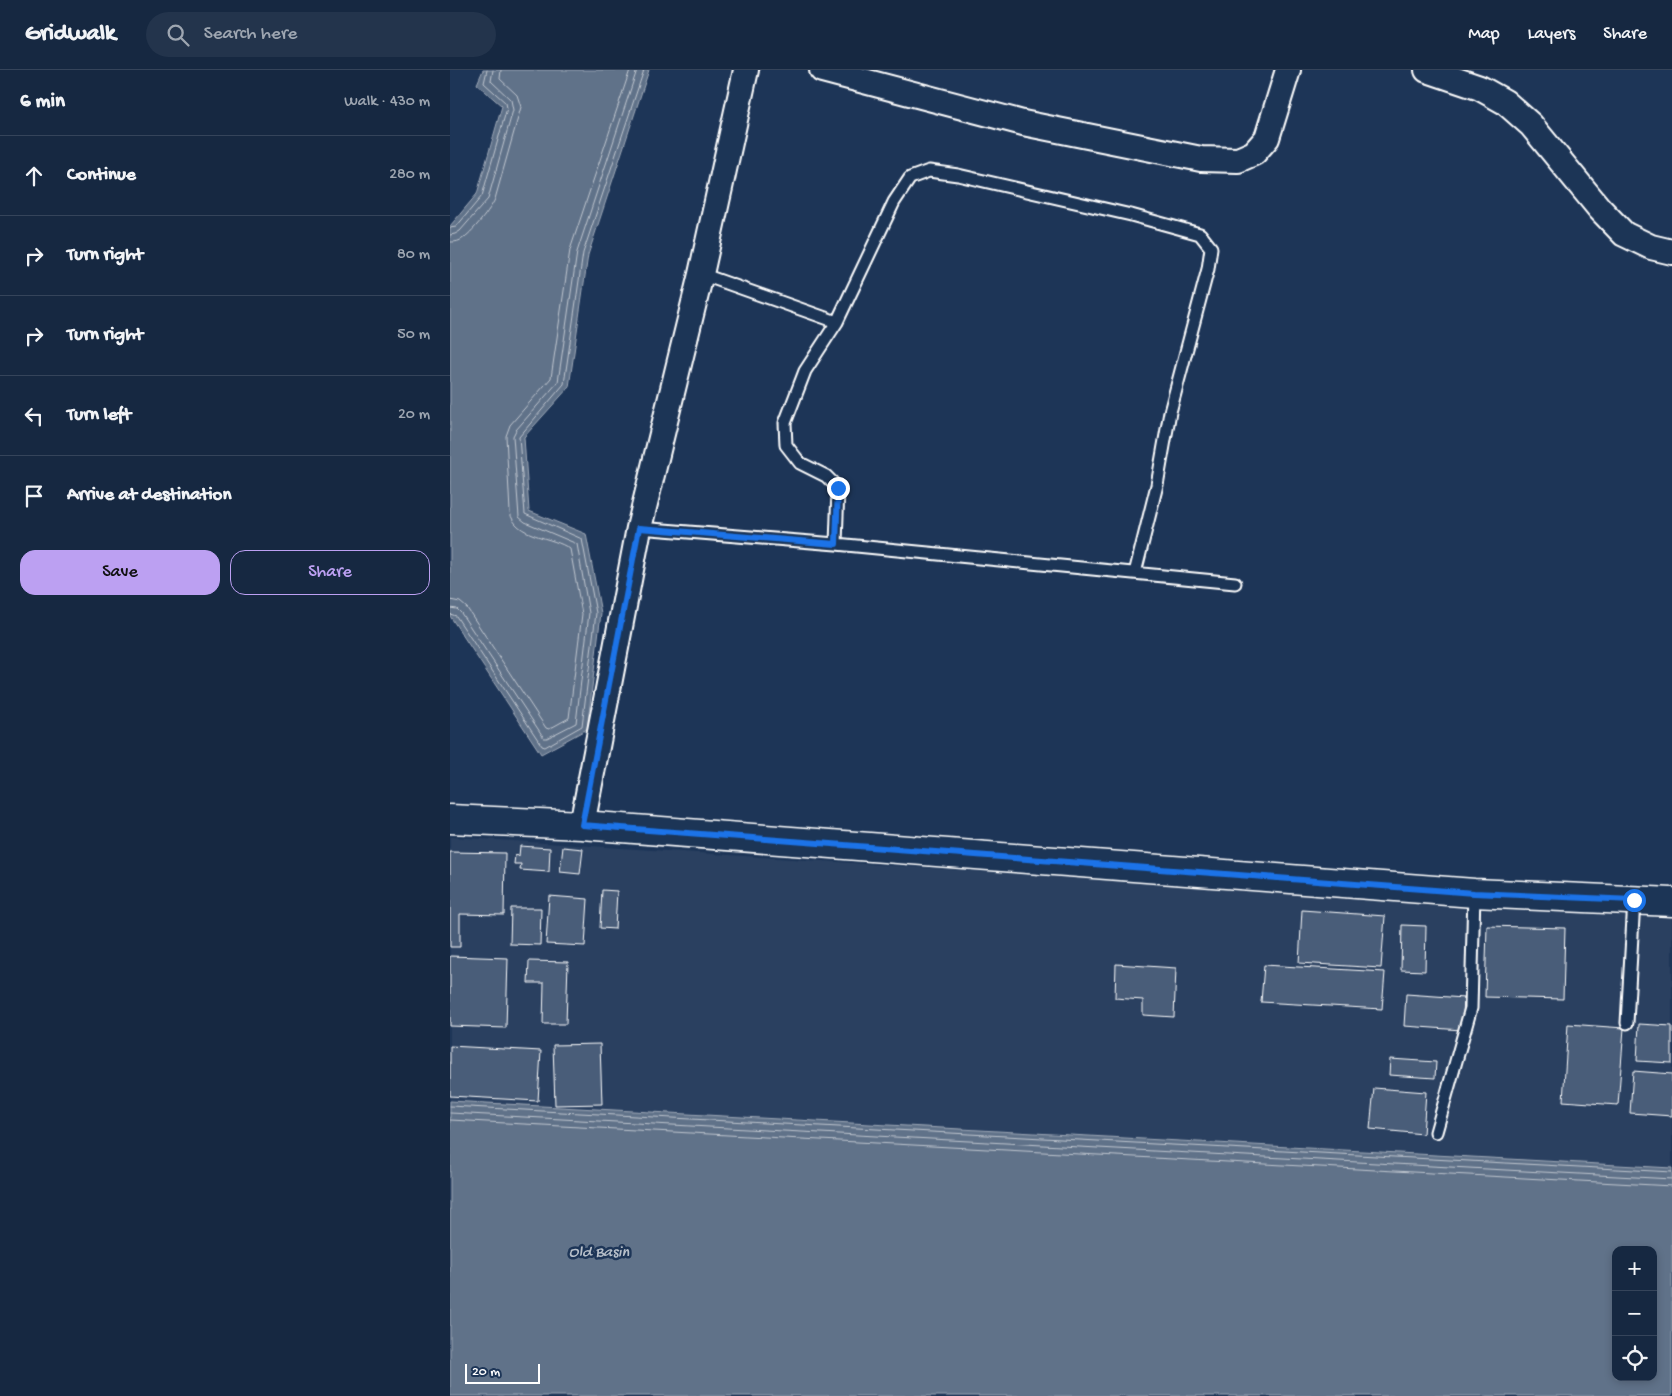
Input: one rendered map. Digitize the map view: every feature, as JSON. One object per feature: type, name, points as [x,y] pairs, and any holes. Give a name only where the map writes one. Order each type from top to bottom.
[{"type":"street","points":[[582,825],[639,528],[701,274],[746,70]]},
{"type":"street","points":[[822,70],[1023,123],[1201,160],[1238,160],[1254,153],[1267,138],[1288,70]]},
{"type":"street","points":[[1427,70],[1480,88],[1505,102],[1531,124],[1598,208],[1624,234],[1651,247],[1672,252]]},
{"type":"street","points":[[450,820],[582,825],[1474,893],[1672,902]]},
{"type":"lane","points":[[836,544],[838,488],[826,476],[800,463],[786,445],[785,423],[805,370],[837,322],[894,202],[910,178],[929,171],[958,175],[1131,215],[1200,234],[1211,248],[1208,269],[1170,412],[1157,485],[1135,573]]},
{"type":"lane","points":[[701,274],[837,322]]},
{"type":"lane","points":[[639,528],[836,544],[1235,583]]},
{"type":"lane","points":[[1436,1132],[1471,1008],[1474,893]]},
{"type":"lane","points":[[1627,1023],[1634,900]]},
{"type":"shaded area","points":[[450,837],[1672,916],[1672,1396],[450,1396]]},
{"type":"water","points":[[483,70],[649,70],[588,255],[569,387],[524,437],[529,511],[586,534],[601,613],[587,729],[541,754],[450,616],[450,226],[477,194],[502,106],[477,84]]},
{"type":"water","name":"Old Basin","points":[[450,1101],[1672,1168],[1672,1396],[450,1396]]},
{"type":"building","points":[[520,846],[550,848],[549,872],[520,870],[521,864],[514,864],[515,855],[519,856]]},
{"type":"building","points":[[563,847],[583,849],[580,874],[560,872]]},
{"type":"building","points":[[450,852],[505,853],[504,915],[460,914],[460,947],[450,947]]},
{"type":"building","points":[[602,890],[617,891],[615,929],[600,928]]},
{"type":"building","points":[[549,896],[588,899],[585,946],[546,944]]},
{"type":"building","points":[[511,908],[541,908],[540,945],[510,944]]},
{"type":"building","points":[[1302,910],[1385,916],[1381,968],[1299,963]]},
{"type":"building","points":[[1402,925],[1426,926],[1425,971],[1401,970]]},
{"type":"building","points":[[1487,926],[1565,928],[1563,999],[1485,997]]},
{"type":"building","points":[[450,956],[508,958],[506,1028],[450,1026]]},
{"type":"building","points":[[529,961],[568,962],[566,1024],[543,1024],[544,983],[528,983]]},
{"type":"building","points":[[1116,964],[1176,968],[1174,1017],[1143,1015],[1143,1000],[1115,998]]},
{"type":"building","points":[[1264,965],[1385,972],[1382,1009],[1261,1002]]},
{"type":"building","points":[[1406,994],[1464,998],[1462,1030],[1404,1026]]},
{"type":"building","points":[[1568,1024],[1624,1028],[1618,1105],[1563,1101]]},
{"type":"building","points":[[1639,1024],[1672,1026],[1672,1063],[1637,1061]]},
{"type":"building","points":[[600,1044],[602,1104],[555,1105],[553,1045]]},
{"type":"building","points":[[450,1046],[541,1051],[538,1101],[450,1096]]},
{"type":"building","points":[[1390,1059],[1436,1062],[1435,1078],[1389,1075]]},
{"type":"building","points":[[1633,1071],[1672,1074],[1672,1116],[1630,1113]]},
{"type":"building","points":[[1374,1088],[1426,1092],[1423,1134],[1370,1129]]},
{"type":"route","points":[[838,488],[836,544],[639,528],[582,825],[1474,893],[1634,900]]}]
